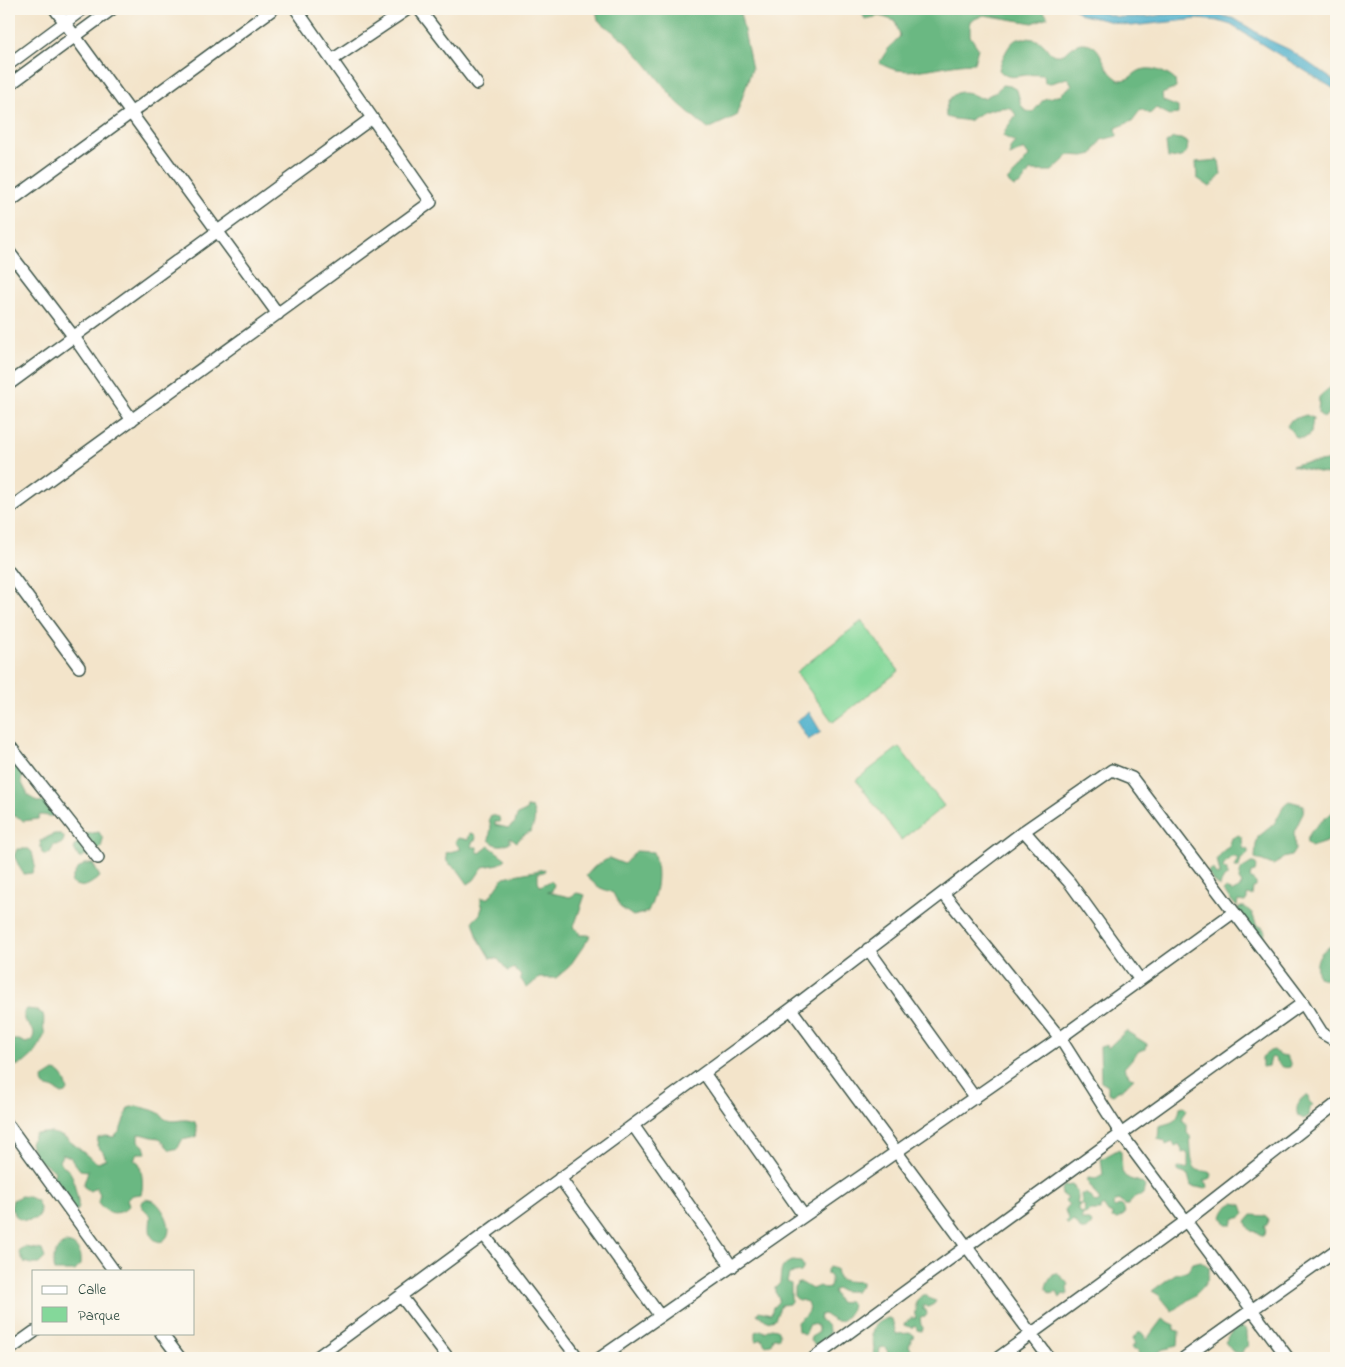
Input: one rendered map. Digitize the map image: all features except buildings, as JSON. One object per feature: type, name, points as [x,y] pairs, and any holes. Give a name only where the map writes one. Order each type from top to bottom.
[{"type":"street","points":[[55,9],[278,314]]},
{"type":"street","points":[[9,64],[83,9]]},
{"type":"street","points":[[9,85],[112,9]]},
{"type":"street","points":[[9,202],[274,9]]},
{"type":"street","points":[[9,509],[431,202],[296,9]]},
{"type":"street","points":[[332,60],[408,9]]},
{"type":"street","points":[[419,9],[476,84]]},
{"type":"street","points":[[9,384],[372,118]]},
{"type":"street","points":[[9,252],[74,338],[132,420]]},
{"type":"street","points":[[9,572],[79,667]]},
{"type":"street","points":[[9,745],[98,858]]},
{"type":"street","points":[[318,1358],[790,1008],[1024,831],[1112,770],[1132,778],[1303,1003],[1322,1033],[1336,1041]]},
{"type":"street","points":[[1024,831],[1070,883],[1140,980]]},
{"type":"street","points":[[943,893],[1060,1038],[1121,1134],[1288,1358]]},
{"type":"street","points":[[600,1358],[1060,1038],[1234,912]]},
{"type":"street","points":[[868,949],[974,1098]]},
{"type":"street","points":[[814,1358],[1303,1003]]},
{"type":"street","points":[[790,1008],[1049,1358]]},
{"type":"street","points":[[704,1072],[804,1216]]},
{"type":"street","points":[[998,1358],[1186,1221],[1336,1104]]},
{"type":"street","points":[[633,1125],[732,1267]]},
{"type":"street","points":[[9,1126],[113,1270]]},
{"type":"street","points":[[560,1178],[660,1316]]},
{"type":"street","points":[[484,1234],[578,1358]]},
{"type":"street","points":[[1184,1358],[1336,1250]]},
{"type":"street","points":[[401,1296],[448,1358]]},
{"type":"street","points":[[9,1350],[32,1333]]},
{"type":"street","points":[[162,1334],[180,1358]]},
{"type":"green space","points":[[596,9],[744,9],[740,12],[752,69],[736,116],[708,129],[677,102],[625,41],[598,20]]},
{"type":"green space","points":[[860,9],[1042,9],[1048,17],[1033,23],[984,15],[970,21],[970,36],[978,48],[974,63],[907,71],[892,69],[879,63],[900,36],[895,21],[880,16],[865,19]]},
{"type":"green space","points":[[1022,38],[1040,41],[1050,52],[1056,55],[1064,54],[1079,43],[1093,46],[1099,52],[1109,71],[1119,80],[1127,79],[1146,69],[1164,73],[1175,80],[1176,88],[1162,94],[1163,101],[1178,107],[1178,114],[1170,115],[1156,108],[1150,114],[1141,109],[1132,121],[1116,128],[1117,136],[1101,140],[1093,154],[1084,156],[1069,155],[1052,171],[1030,171],[1021,184],[1014,187],[1007,181],[1029,156],[1024,149],[1010,156],[1010,148],[1015,142],[1003,136],[1016,115],[1011,108],[989,110],[978,114],[969,121],[946,117],[946,107],[951,98],[958,93],[969,93],[984,98],[997,91],[1002,85],[1010,86],[1017,90],[1021,105],[1026,111],[1033,112],[1044,99],[1060,95],[1072,85],[1068,78],[1045,83],[1044,75],[1012,77],[1002,73],[999,70],[1007,50],[1015,40]]},
{"type":"green space","points":[[1173,138],[1181,139],[1188,143],[1187,151],[1182,157],[1168,158],[1166,143]]},
{"type":"green space","points":[[1219,160],[1221,175],[1210,187],[1197,178],[1196,162]]},
{"type":"green space","points":[[1336,382],[1336,404],[1324,418],[1318,413],[1319,397]]},
{"type":"green space","points":[[1306,415],[1313,418],[1311,433],[1305,438],[1297,438],[1287,426],[1291,420]]},
{"type":"green space","points":[[1336,460],[1336,476],[1292,466],[1302,463]]},
{"type":"green space","points":[[862,621],[899,671],[833,722],[796,672]]},
{"type":"green space","points":[[899,747],[944,806],[901,840],[856,780]]},
{"type":"green space","points":[[13,764],[19,766],[24,773],[21,781],[28,795],[37,802],[49,801],[56,812],[54,814],[51,816],[40,815],[38,819],[23,821],[9,814],[9,775]]},
{"type":"green space","points":[[1289,801],[1304,805],[1303,813],[1294,832],[1295,850],[1291,856],[1283,858],[1273,865],[1255,858],[1258,837],[1274,824],[1285,804]]},
{"type":"green space","points":[[527,807],[532,808],[534,813],[531,831],[522,836],[517,842],[510,837],[510,842],[504,845],[496,845],[489,840],[491,827],[489,819],[491,815],[499,817],[500,822],[495,822],[495,825],[508,828],[515,823],[517,815],[526,811]]},
{"type":"green space","points":[[1336,809],[1336,831],[1326,842],[1311,847],[1306,842],[1308,836]]},
{"type":"green space","points":[[99,832],[103,839],[101,848],[79,858],[74,849],[81,835]]},
{"type":"green space","points":[[470,833],[476,837],[475,841],[472,842],[472,847],[477,847],[477,851],[480,853],[489,846],[506,859],[499,864],[483,867],[474,880],[468,884],[458,870],[447,862],[446,853],[461,849],[455,842],[456,840],[459,838],[468,840]]},
{"type":"green space","points":[[54,834],[61,834],[64,837],[62,843],[54,845],[50,853],[46,855],[42,853],[40,841]]},
{"type":"green space","points":[[1239,835],[1242,838],[1243,848],[1248,850],[1248,854],[1241,859],[1239,867],[1235,867],[1238,860],[1236,857],[1230,858],[1226,862],[1223,868],[1227,870],[1227,876],[1219,887],[1208,874],[1209,870],[1213,869],[1216,875],[1220,874],[1217,859],[1229,847],[1232,838]]},
{"type":"green space","points":[[17,849],[29,849],[32,852],[35,866],[32,873],[24,874],[21,870],[14,856]]},
{"type":"green space","points":[[636,851],[653,852],[657,875],[654,897],[648,912],[633,916],[620,907],[613,893],[598,887],[586,876],[594,867],[609,858],[624,864]]},
{"type":"green space","points":[[1251,863],[1255,863],[1257,866],[1255,872],[1251,873],[1250,878],[1256,883],[1256,887],[1253,888],[1252,896],[1247,895],[1245,902],[1238,901],[1237,907],[1223,891],[1226,888],[1233,892],[1239,889],[1242,884],[1239,880],[1241,870]]},
{"type":"green space","points":[[85,864],[93,864],[100,877],[83,886],[71,883],[75,872]]},
{"type":"green space","points":[[545,869],[544,872],[538,873],[538,881],[540,886],[551,881],[554,884],[552,891],[547,892],[570,897],[577,893],[585,895],[573,927],[579,932],[579,935],[591,935],[569,967],[556,978],[539,978],[527,988],[515,968],[508,971],[498,959],[490,958],[478,938],[473,921],[480,914],[483,905],[481,905],[481,898],[489,898],[504,877]]},
{"type":"green space","points":[[1245,907],[1252,913],[1256,924],[1263,928],[1265,932],[1264,938],[1260,940],[1237,909]]},
{"type":"green space","points":[[1336,944],[1336,974],[1325,979],[1318,977],[1317,961],[1319,956],[1325,949]]},
{"type":"green space","points":[[27,1009],[36,1010],[43,1014],[45,1034],[36,1052],[24,1063],[9,1068],[9,1044],[11,1040],[19,1040],[26,1043],[33,1040],[34,1032],[24,1020],[24,1012]]},
{"type":"green space","points":[[1126,1031],[1147,1044],[1146,1049],[1139,1051],[1124,1068],[1130,1077],[1134,1078],[1122,1090],[1118,1090],[1112,1095],[1108,1093],[1108,1085],[1101,1081],[1100,1047],[1107,1045],[1108,1048]]},
{"type":"green space","points":[[1274,1050],[1281,1056],[1287,1057],[1291,1065],[1290,1067],[1282,1066],[1273,1057],[1269,1066],[1262,1067],[1262,1057]]},
{"type":"green space","points":[[54,1071],[60,1073],[64,1078],[68,1090],[66,1093],[62,1094],[44,1086],[43,1078]]},
{"type":"green space","points":[[1305,1096],[1308,1096],[1309,1101],[1313,1105],[1310,1108],[1309,1116],[1304,1119],[1298,1116],[1297,1108],[1299,1102]]},
{"type":"green space","points":[[136,1106],[159,1113],[168,1120],[195,1122],[197,1129],[196,1137],[182,1140],[178,1148],[170,1150],[159,1138],[138,1134],[138,1141],[144,1146],[146,1153],[138,1153],[134,1159],[139,1163],[141,1171],[141,1194],[133,1195],[127,1199],[129,1206],[117,1213],[112,1213],[101,1206],[98,1202],[100,1194],[96,1187],[90,1191],[83,1186],[88,1171],[80,1170],[70,1157],[63,1154],[59,1161],[73,1178],[78,1201],[78,1209],[71,1214],[61,1203],[63,1188],[55,1187],[53,1179],[55,1171],[35,1158],[30,1143],[35,1134],[49,1133],[64,1137],[98,1163],[106,1159],[103,1152],[97,1146],[98,1138],[114,1137],[120,1131],[128,1108]]},
{"type":"green space","points":[[1184,1106],[1187,1109],[1182,1119],[1187,1125],[1187,1133],[1190,1136],[1194,1166],[1198,1170],[1212,1174],[1211,1178],[1204,1181],[1208,1187],[1206,1189],[1191,1186],[1188,1175],[1177,1171],[1177,1167],[1188,1168],[1188,1155],[1186,1152],[1182,1153],[1179,1144],[1175,1146],[1173,1142],[1166,1145],[1165,1141],[1158,1139],[1159,1126],[1174,1121],[1178,1116],[1180,1107]]},
{"type":"green space","points":[[1119,1149],[1121,1152],[1122,1172],[1128,1178],[1145,1186],[1143,1194],[1136,1196],[1128,1205],[1118,1200],[1115,1202],[1113,1206],[1115,1208],[1121,1205],[1124,1208],[1125,1214],[1118,1219],[1112,1218],[1112,1214],[1103,1205],[1100,1211],[1083,1213],[1085,1207],[1082,1204],[1081,1194],[1087,1194],[1096,1203],[1100,1201],[1087,1181],[1088,1178],[1096,1179],[1103,1175],[1101,1159]]},
{"type":"green space","points":[[1072,1185],[1078,1194],[1077,1204],[1081,1204],[1078,1207],[1078,1211],[1083,1214],[1081,1220],[1089,1220],[1092,1223],[1086,1230],[1081,1230],[1073,1221],[1068,1225],[1066,1221],[1068,1219],[1065,1210],[1069,1205],[1065,1201],[1068,1198],[1062,1195],[1061,1189],[1064,1186]]},
{"type":"green space","points":[[21,1196],[37,1201],[40,1208],[39,1217],[22,1220],[16,1216],[11,1207],[13,1200]]},
{"type":"green space","points":[[146,1199],[158,1204],[168,1221],[168,1233],[161,1242],[153,1239],[151,1236],[151,1216],[142,1207],[142,1202]]},
{"type":"green space","points":[[1234,1203],[1242,1205],[1245,1214],[1240,1218],[1235,1218],[1232,1224],[1226,1224],[1222,1217],[1225,1210]]},
{"type":"green space","points":[[1252,1215],[1265,1216],[1268,1219],[1267,1225],[1264,1226],[1266,1231],[1263,1236],[1258,1232],[1251,1231],[1248,1227],[1246,1222]]},
{"type":"green space","points":[[65,1243],[76,1247],[80,1257],[80,1265],[76,1270],[54,1270],[53,1262],[59,1248]]},
{"type":"green space","points":[[25,1247],[42,1250],[45,1258],[39,1264],[24,1262],[19,1252]]},
{"type":"green space","points":[[793,1261],[801,1262],[803,1269],[801,1272],[789,1274],[787,1282],[791,1284],[791,1301],[789,1304],[781,1305],[775,1319],[767,1321],[757,1314],[759,1311],[771,1314],[779,1298],[775,1288],[780,1283],[783,1266]]},
{"type":"green space","points":[[1201,1261],[1209,1267],[1209,1275],[1202,1288],[1172,1311],[1159,1295],[1152,1291],[1175,1274],[1189,1270],[1193,1263]]},
{"type":"green space","points":[[829,1267],[836,1269],[838,1278],[845,1281],[861,1282],[861,1286],[856,1291],[836,1289],[833,1291],[838,1301],[842,1303],[849,1301],[852,1304],[850,1310],[845,1319],[839,1321],[824,1314],[820,1315],[819,1319],[826,1324],[829,1331],[823,1341],[813,1344],[810,1341],[811,1337],[818,1333],[816,1325],[810,1324],[805,1335],[798,1331],[797,1322],[809,1309],[807,1302],[794,1296],[794,1288],[798,1283],[802,1283],[812,1289],[819,1286],[825,1289],[829,1288],[831,1278],[827,1274],[827,1270]]},
{"type":"green space","points":[[1057,1273],[1069,1284],[1067,1288],[1068,1294],[1063,1294],[1060,1298],[1057,1292],[1050,1294],[1046,1289],[1047,1283],[1053,1274]]},
{"type":"green space","points":[[922,1295],[926,1295],[936,1301],[928,1307],[923,1305],[923,1310],[926,1310],[927,1314],[925,1317],[920,1318],[923,1327],[921,1331],[917,1330],[914,1326],[913,1328],[903,1325],[911,1318],[916,1318],[914,1312],[916,1310],[916,1301]]},
{"type":"green space","points":[[888,1318],[892,1319],[896,1334],[911,1333],[915,1336],[912,1338],[909,1346],[911,1353],[905,1358],[898,1354],[894,1358],[889,1358],[884,1347],[880,1348],[879,1356],[875,1358],[872,1337],[873,1329],[880,1321]]},
{"type":"green space","points":[[1162,1319],[1175,1325],[1174,1330],[1179,1331],[1178,1346],[1161,1350],[1157,1356],[1154,1356],[1152,1353],[1149,1358],[1139,1358],[1137,1350],[1133,1350],[1131,1347],[1135,1345],[1133,1339],[1140,1333],[1144,1334],[1147,1339]]},
{"type":"green space","points":[[1237,1326],[1246,1329],[1248,1343],[1242,1353],[1233,1352],[1225,1342]]},
{"type":"green space","points":[[771,1328],[777,1329],[780,1335],[778,1338],[773,1338],[771,1344],[765,1345],[762,1339],[755,1340],[755,1332],[761,1330],[765,1332]]},
{"type":"water","points":[[1074,9],[1089,9],[1118,17],[1148,17],[1209,12],[1235,19],[1269,40],[1290,50],[1336,82],[1336,90],[1231,25],[1218,21],[1198,19],[1131,26],[1082,15]]},
{"type":"water","points":[[809,712],[821,732],[808,740],[796,721]]}]
